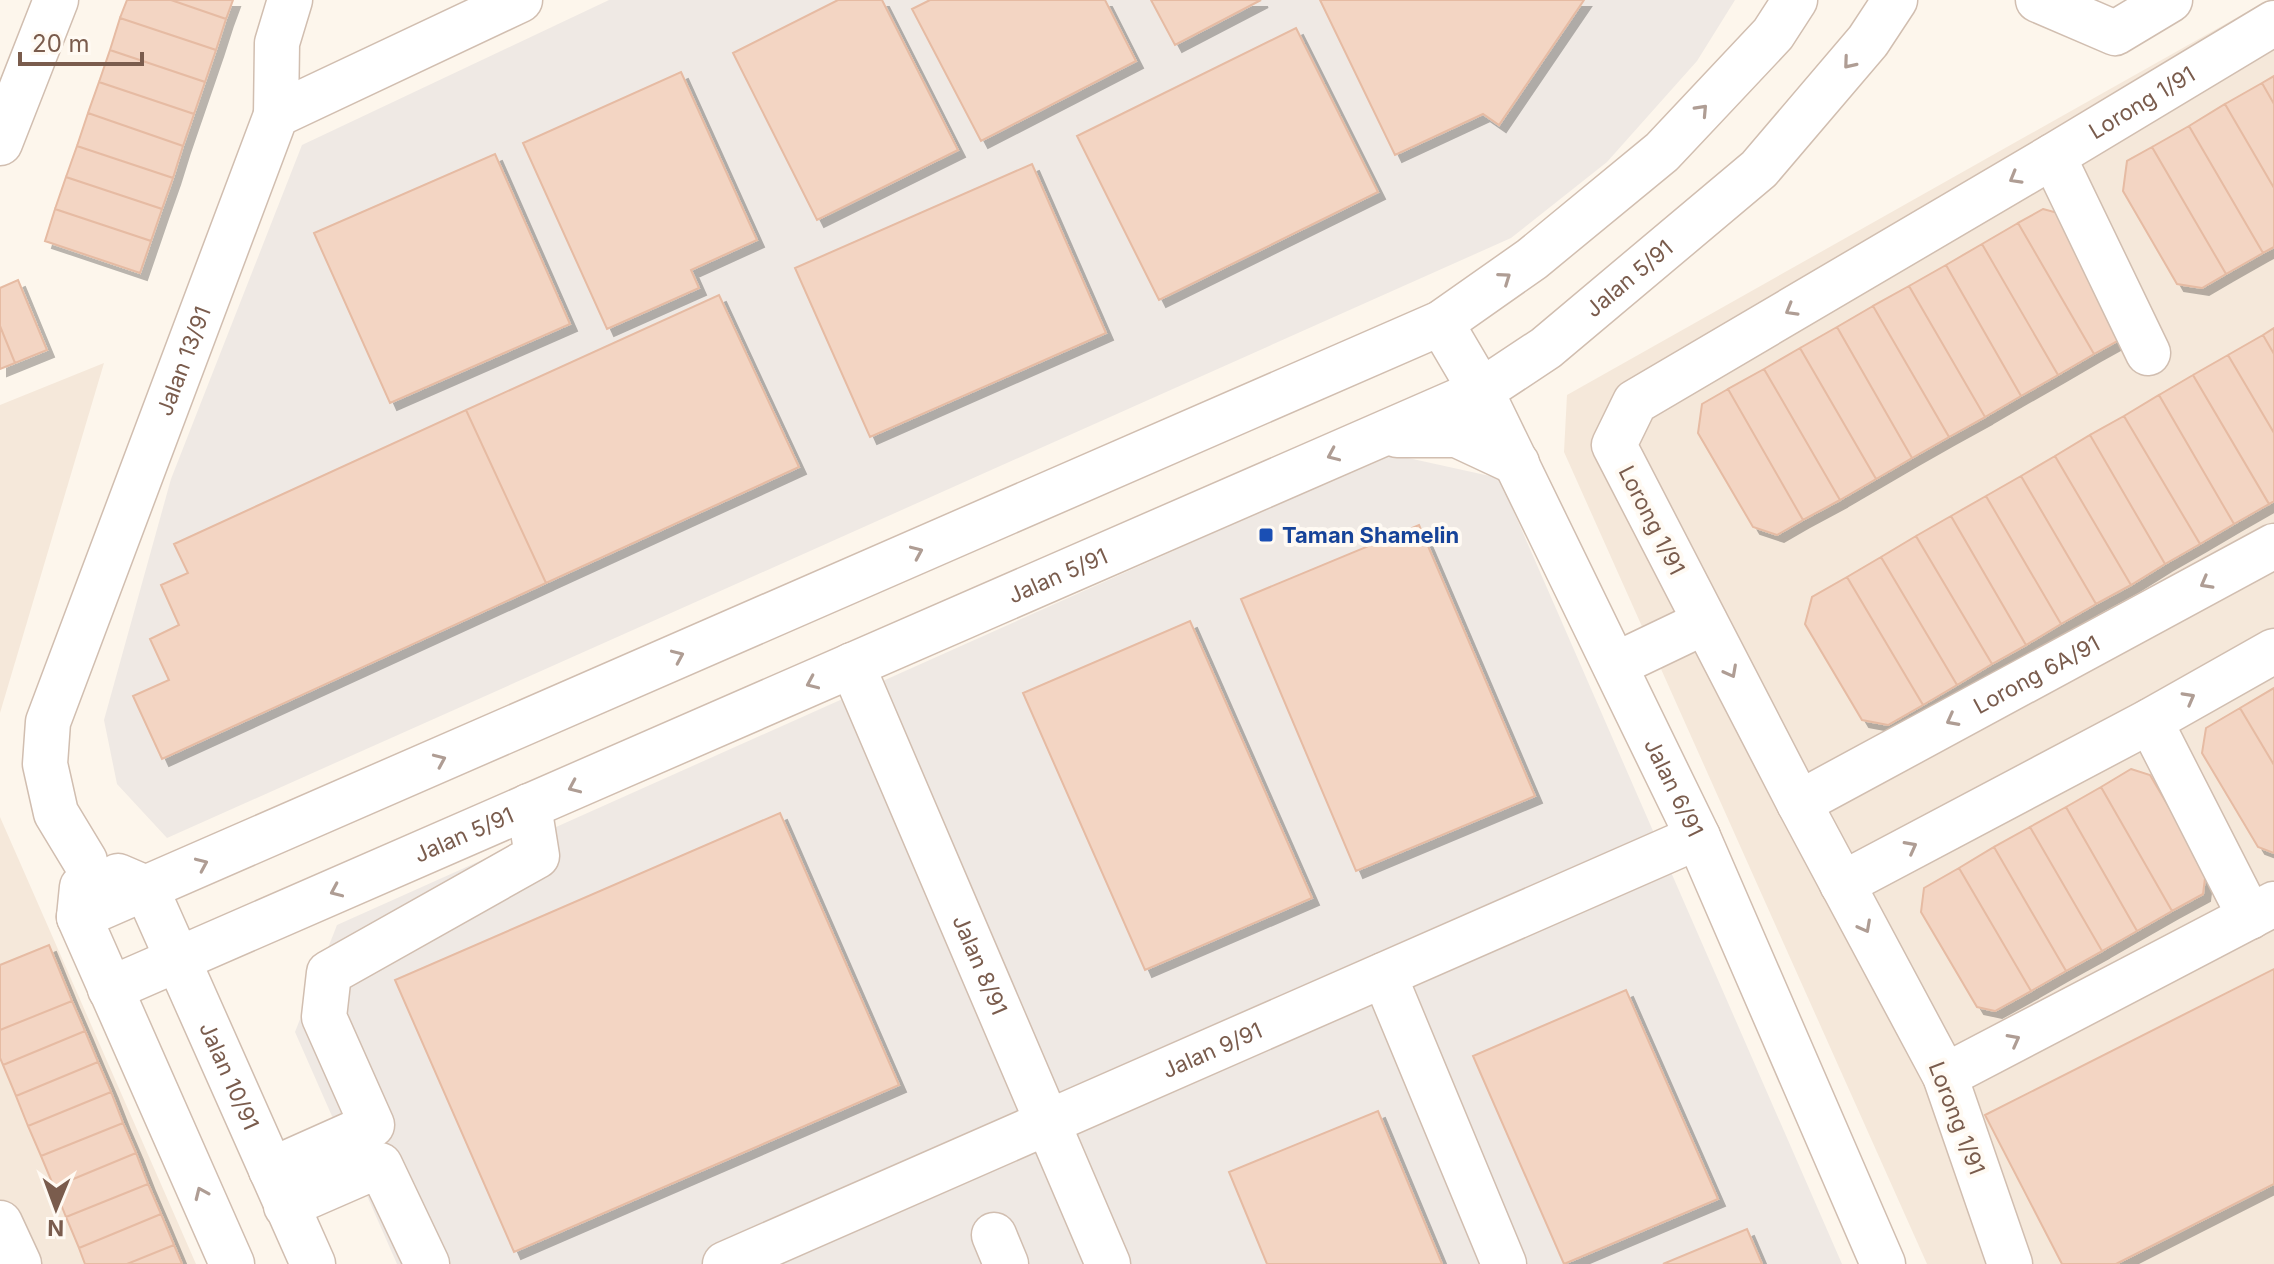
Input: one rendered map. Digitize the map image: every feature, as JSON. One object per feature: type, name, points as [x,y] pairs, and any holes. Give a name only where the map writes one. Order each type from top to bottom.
[{"type":"street","points":[[0,143],[56,0]]},
{"type":"street","name":"Jalan 13/91","points":[[85,861],[56,813],[45,764],[48,722],[276,115],[277,43],[290,0]]},
{"type":"street","points":[[276,115],[520,0]]},
{"type":"street","points":[[79,917],[1441,323],[1543,251],[1662,152],[1773,34],[1795,0]]},
{"type":"street","name":"Jalan 5/91","points":[[110,989],[1481,391],[1546,348],[1759,169],[1868,41],[1895,0]]},
{"type":"street","points":[[2038,0],[2115,33],[2170,0]]},
{"type":"street","name":"Lorong 1/91","points":[[2010,1264],[1945,1076],[1799,803],[1614,445],[1635,402],[2274,23]]},
{"type":"street","points":[[2053,156],[2148,353]]},
{"type":"street","name":"Jalan 6/91","points":[[1441,323],[1481,391],[1698,837],[1883,1264]]},
{"type":"street","points":[[1381,434],[1457,435],[1517,463],[1522,388],[1546,348]]},
{"type":"street","name":"Lorong 6A/91","points":[[1799,803],[2274,546]]},
{"type":"street","points":[[1615,665],[1705,622]]},
{"type":"street","points":[[1842,884],[2150,721],[2274,651]]},
{"type":"street","name":"Jalan 8/91","points":[[852,665],[1108,1264]]},
{"type":"street","points":[[1945,1076],[2262,910],[2150,721]]},
{"type":"street","points":[[278,1188],[372,1125],[324,1017],[329,973],[537,856],[529,806]]},
{"type":"street","name":"Jalan 9/91","points":[[725,1264],[1698,837]]},
{"type":"street","points":[[146,888],[85,861],[79,917],[232,1264]]},
{"type":"street","name":"Jalan 10/91","points":[[146,888],[313,1264]]},
{"type":"street","points":[[1384,975],[1504,1264]]},
{"type":"street","points":[[278,1188],[380,1165],[427,1264]]},
{"type":"street","points":[[0,1223],[19,1264]]},
{"type":"shaded area","points":[[609,0],[1735,0],[1697,61],[1607,162],[1511,238],[167,838],[117,784],[104,720],[171,479],[302,145]]},
{"type":"shaded area","points":[[2268,0],[2274,0],[2274,1264],[1927,1264],[1564,452],[1567,395]]},
{"type":"shaded area","points":[[104,363],[0,713],[0,405]]},
{"type":"shaded area","points":[[1390,454],[1499,478],[1842,1264],[397,1264],[295,1032],[337,925]]},
{"type":"shaded area","points":[[0,817],[196,1264],[0,1264]]},
{"type":"building","points":[[127,0],[171,0],[226,19],[216,50],[120,18]]},
{"type":"building","points":[[171,0],[233,0],[226,19]]},
{"type":"building","points":[[838,0],[882,0],[958,150],[817,220],[733,53]]},
{"type":"building","points":[[930,0],[1105,0],[1136,61],[981,141],[912,9]]},
{"type":"building","points":[[1151,0],[1261,0],[1175,45]]},
{"type":"building","points":[[1320,0],[1584,0],[1499,125],[1483,114],[1395,155]]},
{"type":"building","points":[[120,18],[216,50],[205,82],[110,50]]},
{"type":"building","points":[[1296,28],[1378,192],[1159,300],[1077,136]]},
{"type":"building","points":[[110,50],[205,82],[194,114],[99,82]]},
{"type":"building","points":[[681,72],[757,240],[691,270],[699,288],[607,329],[523,143]]},
{"type":"building","points":[[2274,76],[2274,104],[2262,83]]},
{"type":"building","points":[[99,82],[194,114],[183,146],[88,113]]},
{"type":"building","points":[[2262,83],[2274,104],[2274,188],[2225,104]]},
{"type":"building","points":[[2225,104],[2274,188],[2274,247],[2263,253],[2189,126]]},
{"type":"building","points":[[88,113],[183,146],[173,178],[77,146]]},
{"type":"building","points":[[2189,126],[2263,253],[2226,274],[2152,147]]},
{"type":"building","points":[[77,146],[173,178],[162,209],[66,177]]},
{"type":"building","points":[[2152,147],[2226,274],[2202,288],[2177,284],[2123,191],[2127,161]]},
{"type":"building","points":[[495,154],[570,324],[390,403],[314,233]]},
{"type":"building","points":[[1032,164],[1106,333],[870,437],[795,268]]},
{"type":"building","points":[[66,177],[162,209],[151,241],[55,209]]},
{"type":"building","points":[[55,209],[151,241],[140,273],[45,241]]},
{"type":"building","points":[[2043,209],[2069,216],[2119,340],[2094,354],[2018,223]]},
{"type":"building","points":[[2018,223],[2094,354],[2058,375],[1982,244]]},
{"type":"building","points":[[1982,244],[2058,375],[2021,396],[1946,265]]},
{"type":"building","points":[[1946,265],[2021,396],[1985,417],[1909,286]]},
{"type":"building","points":[[18,280],[47,350],[15,363],[0,326],[0,288]]},
{"type":"building","points":[[1909,286],[1985,417],[1949,437],[1873,306]]},
{"type":"building","points":[[719,295],[799,467],[546,583],[466,410]]},
{"type":"building","points":[[1873,306],[1949,437],[1912,458],[1837,327]]},
{"type":"building","points":[[0,326],[15,363],[0,369]]},
{"type":"building","points":[[1837,327],[1912,458],[1876,479],[1800,348]]},
{"type":"building","points":[[2274,328],[2274,354],[2263,335]]},
{"type":"building","points":[[2263,335],[2274,354],[2274,433],[2228,355]]},
{"type":"building","points":[[1800,348],[1876,479],[1840,500],[1764,369]]},
{"type":"building","points":[[2228,355],[2274,433],[2274,501],[2269,504],[2193,375]]},
{"type":"building","points":[[1764,369],[1840,500],[1803,520],[1728,389]]},
{"type":"building","points":[[2193,375],[2269,504],[2234,524],[2159,395]]},
{"type":"building","points":[[1728,389],[1803,520],[1777,535],[1753,527],[1698,433],[1702,404]]},
{"type":"building","points":[[2159,395],[2234,524],[2200,544],[2124,416]]},
{"type":"building","points":[[466,410],[546,583],[162,759],[133,696],[169,680],[150,639],[179,625],[161,585],[188,573],[174,544]]},
{"type":"building","points":[[2124,416],[2200,544],[2165,564],[2090,435]]},
{"type":"building","points":[[2090,435],[2165,564],[2131,585],[2055,456]]},
{"type":"building","points":[[2055,456],[2131,585],[2096,604],[2021,476]]},
{"type":"building","points":[[2021,476],[2096,604],[2061,624],[1986,496]]},
{"type":"building","points":[[1986,496],[2061,624],[2026,645],[1951,516]]},
{"type":"building","points":[[1951,516],[2026,645],[1992,664],[1916,536]]},
{"type":"building","points":[[1419,525],[1535,796],[1356,871],[1241,599]]},
{"type":"building","points":[[1916,536],[1992,664],[1957,685],[1881,557]]},
{"type":"building","points":[[1881,557],[1957,685],[1923,705],[1847,577]]},
{"type":"building","points":[[1847,577],[1923,705],[1888,725],[1862,720],[1805,624],[1812,597]]},
{"type":"building","points":[[1190,621],[1312,898],[1145,970],[1023,693]]},
{"type":"building","points":[[2274,688],[2274,765],[2240,708]]},
{"type":"building","points":[[2240,708],[2274,765],[2274,853],[2258,847],[2202,753],[2206,728]]},
{"type":"building","points":[[2131,769],[2150,775],[2206,870],[2203,894],[2172,911],[2101,787]]},
{"type":"building","points":[[2101,787],[2172,911],[2137,931],[2066,807]]},
{"type":"building","points":[[2066,807],[2137,931],[2102,951],[2030,827]]},
{"type":"building","points":[[780,813],[899,1085],[514,1252],[395,980]]},
{"type":"building","points":[[2030,827],[2102,951],[2066,971],[1994,847]]},
{"type":"building","points":[[1994,847],[2066,971],[2031,991],[1959,868]]},
{"type":"building","points":[[1959,868],[2031,991],[1995,1011],[1977,1007],[1921,912],[1924,888]]},
{"type":"building","points":[[49,945],[72,1001],[0,1030],[0,965]]},
{"type":"building","points":[[2274,969],[2274,1184],[2116,1264],[2062,1264],[1985,1115]]},
{"type":"building","points":[[1626,990],[1718,1199],[1564,1264],[1473,1056]]},
{"type":"building","points":[[72,1001],[85,1031],[3,1065],[0,1030]]},
{"type":"building","points":[[85,1031],[98,1062],[16,1096],[3,1065]]},
{"type":"building","points":[[98,1062],[111,1092],[28,1126],[16,1096]]},
{"type":"building","points":[[111,1092],[123,1123],[41,1156],[28,1126]]},
{"type":"building","points":[[1378,1111],[1442,1264],[1267,1264],[1229,1172]]},
{"type":"building","points":[[123,1123],[136,1153],[54,1187],[41,1156]]},
{"type":"building","points":[[136,1153],[148,1184],[66,1217],[54,1187]]},
{"type":"building","points":[[148,1184],[161,1214],[79,1248],[66,1217]]},
{"type":"building","points":[[161,1214],[174,1245],[127,1264],[85,1264],[79,1248]]},
{"type":"building","points":[[1747,1229],[1762,1264],[1663,1264]]},
{"type":"building","points":[[174,1245],[182,1264],[127,1264]]},
{"type":"place","name":"Taman Shamelin","points":[[1266,535]]}]
